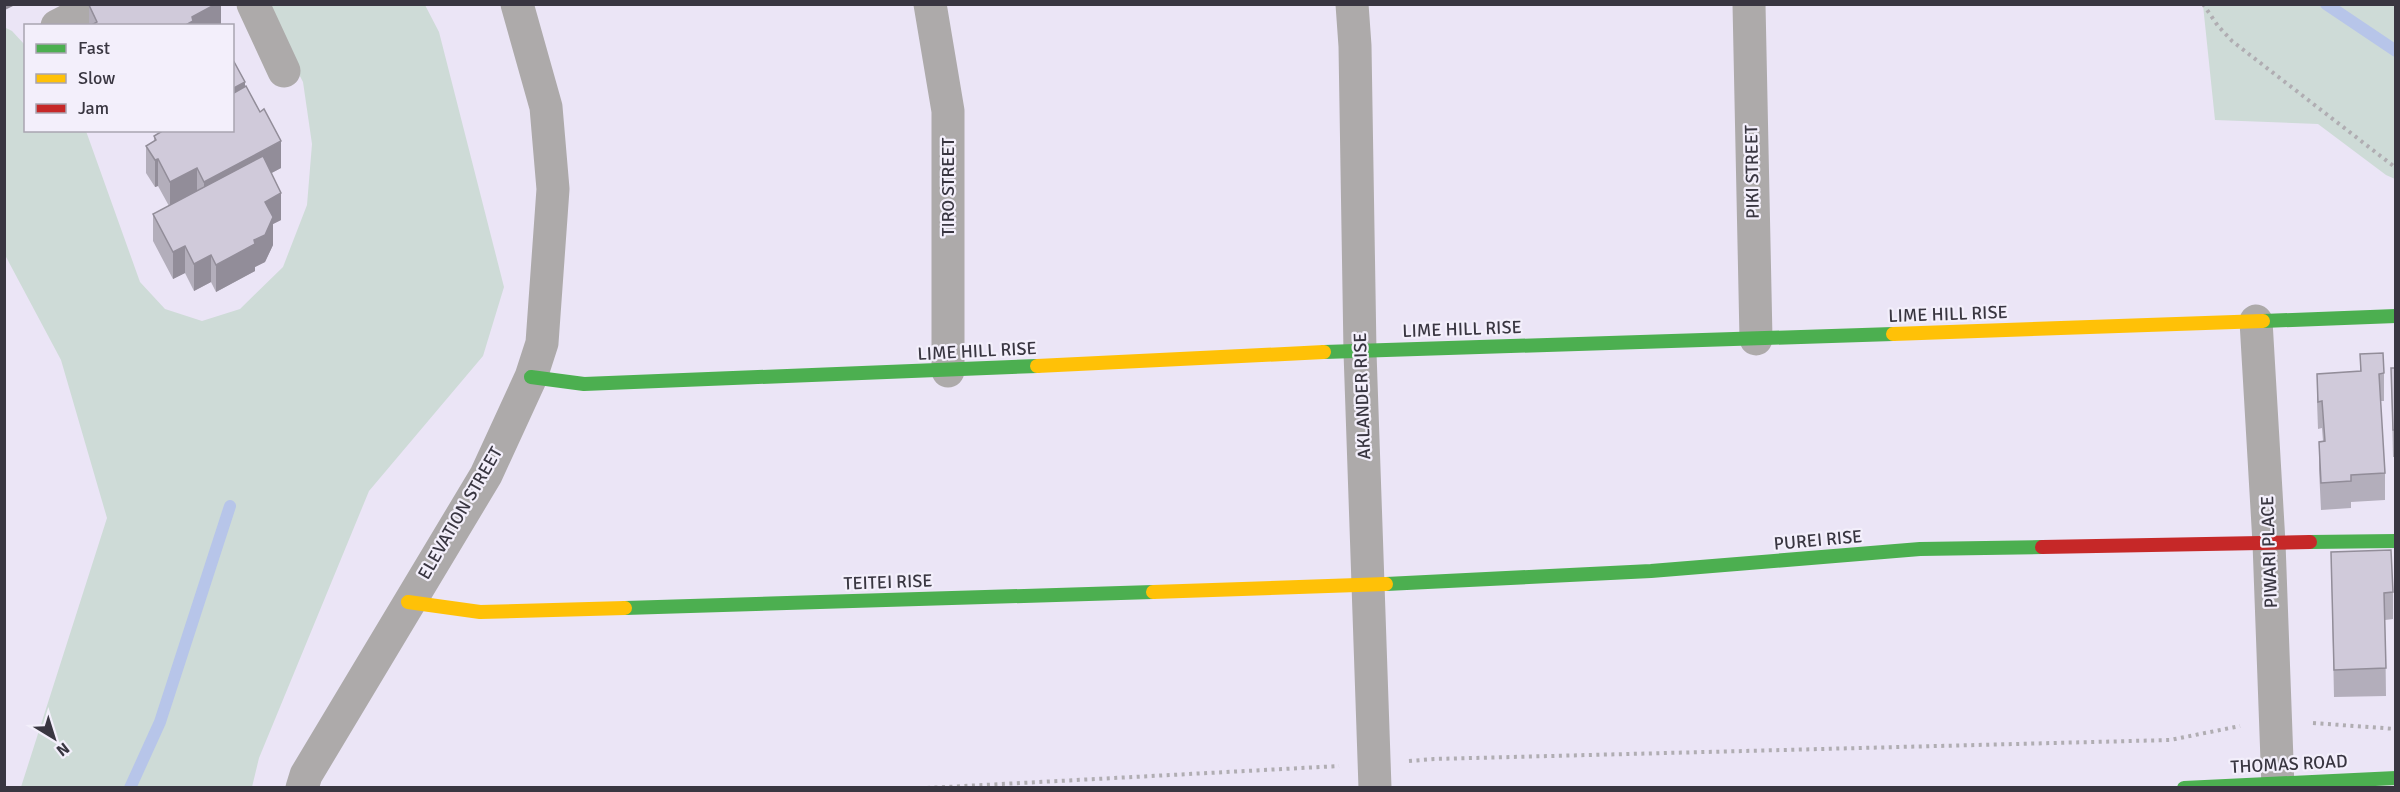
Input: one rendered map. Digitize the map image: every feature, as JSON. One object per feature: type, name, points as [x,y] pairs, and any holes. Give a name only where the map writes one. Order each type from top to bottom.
[{"type":"street","points":[[61,24],[100,4]]},
{"type":"street","points":[[253,4],[284,71]]},
{"type":"street","name":"ELEVATION STREET","points":[[302,788],[306,775],[486,475],[531,377],[542,343],[553,189],[546,107],[517,4]]},
{"type":"street","name":"TIRO STREET","points":[[930,4],[948,111],[948,371]]},
{"type":"street","name":"AKLANDER RISE","points":[[1352,4],[1355,46],[1360,352],[1370,585],[1374,776]]},
{"type":"street","name":"PIKI STREET","points":[[1749,4],[1756,339]]},
{"type":"street","name":"LIME HILL RISE","points":[[531,377],[584,384],[948,371],[1404,348],[1756,339],[2396,316]]},
{"type":"street","name":"PIWARI PLACE","points":[[2256,321],[2269,543],[2277,785]]},
{"type":"street","name":"PUREI RISE","points":[[1370,585],[1651,571],[1920,549],[2396,541]]},
{"type":"street","name":"TEITEI RISE","points":[[408,602],[480,612],[1370,585]]},
{"type":"street","name":"THOMAS ROAD","points":[[2184,788],[2396,778]]},
{"type":"path","points":[[2203,4],[2232,41],[2396,168]]},
{"type":"path","points":[[927,788],[1374,776],[1434,759],[2170,740],[2275,719],[2396,729]]},
{"type":"shaded area","points":[[263,5],[425,5],[439,32],[504,287],[483,356],[369,491],[259,758],[252,787],[21,787],[107,518],[61,360],[5,255],[4,27],[12,31],[24,44],[24,132],[86,132],[140,282],[165,309],[202,321],[240,309],[283,267],[307,205],[312,144],[303,82]]},
{"type":"shaded area","points":[[2203,5],[2395,5],[2395,179],[2386,175],[2318,124],[2215,120]]},
{"type":"building","points":[[216,4],[192,17],[193,21],[188,24],[94,24],[97,22],[89,5]]},
{"type":"building","points":[[234,62],[245,82],[234,88]]},
{"type":"building","points":[[246,86],[260,112],[264,109],[281,141],[204,182],[197,168],[170,182],[158,159],[155,160],[146,146],[156,140],[154,136],[161,132],[234,132],[234,93]]},
{"type":"building","points":[[263,156],[281,193],[265,202],[273,217],[265,235],[254,240],[255,244],[216,265],[211,255],[194,264],[185,246],[173,252],[153,214]]},
{"type":"building","points":[[2383,353],[2384,373],[2379,374],[2385,473],[2351,475],[2351,481],[2321,483],[2319,442],[2325,441],[2322,401],[2318,402],[2317,374],[2361,371],[2360,354]]},
{"type":"building","points":[[2391,368],[2396,368],[2396,430],[2393,430]]},
{"type":"building","points":[[2391,550],[2393,592],[2384,593],[2386,668],[2334,670],[2331,552]]},
{"type":"waterway","points":[[2326,4],[2396,51]]},
{"type":"waterway","points":[[130,788],[160,722],[230,506]]},
{"type":"traffic: fast","points":[[2263,321],[2396,316]]},
{"type":"traffic: fast","points":[[1324,352],[1893,334]]},
{"type":"traffic: fast","points":[[531,377],[584,384],[1037,366]]},
{"type":"traffic: fast","points":[[2310,542],[2396,541]]},
{"type":"traffic: fast","points":[[1386,584],[1651,571],[1920,549],[2042,547]]},
{"type":"traffic: fast","points":[[625,608],[1153,592]]},
{"type":"traffic: fast","points":[[2184,788],[2396,778]]},
{"type":"traffic: slow","points":[[1893,334],[2263,321]]},
{"type":"traffic: slow","points":[[1037,366],[1324,352]]},
{"type":"traffic: slow","points":[[1153,592],[1386,584]]},
{"type":"traffic: slow","points":[[408,602],[480,612],[625,608]]},
{"type":"traffic: jam","points":[[2042,547],[2310,542]]}]
